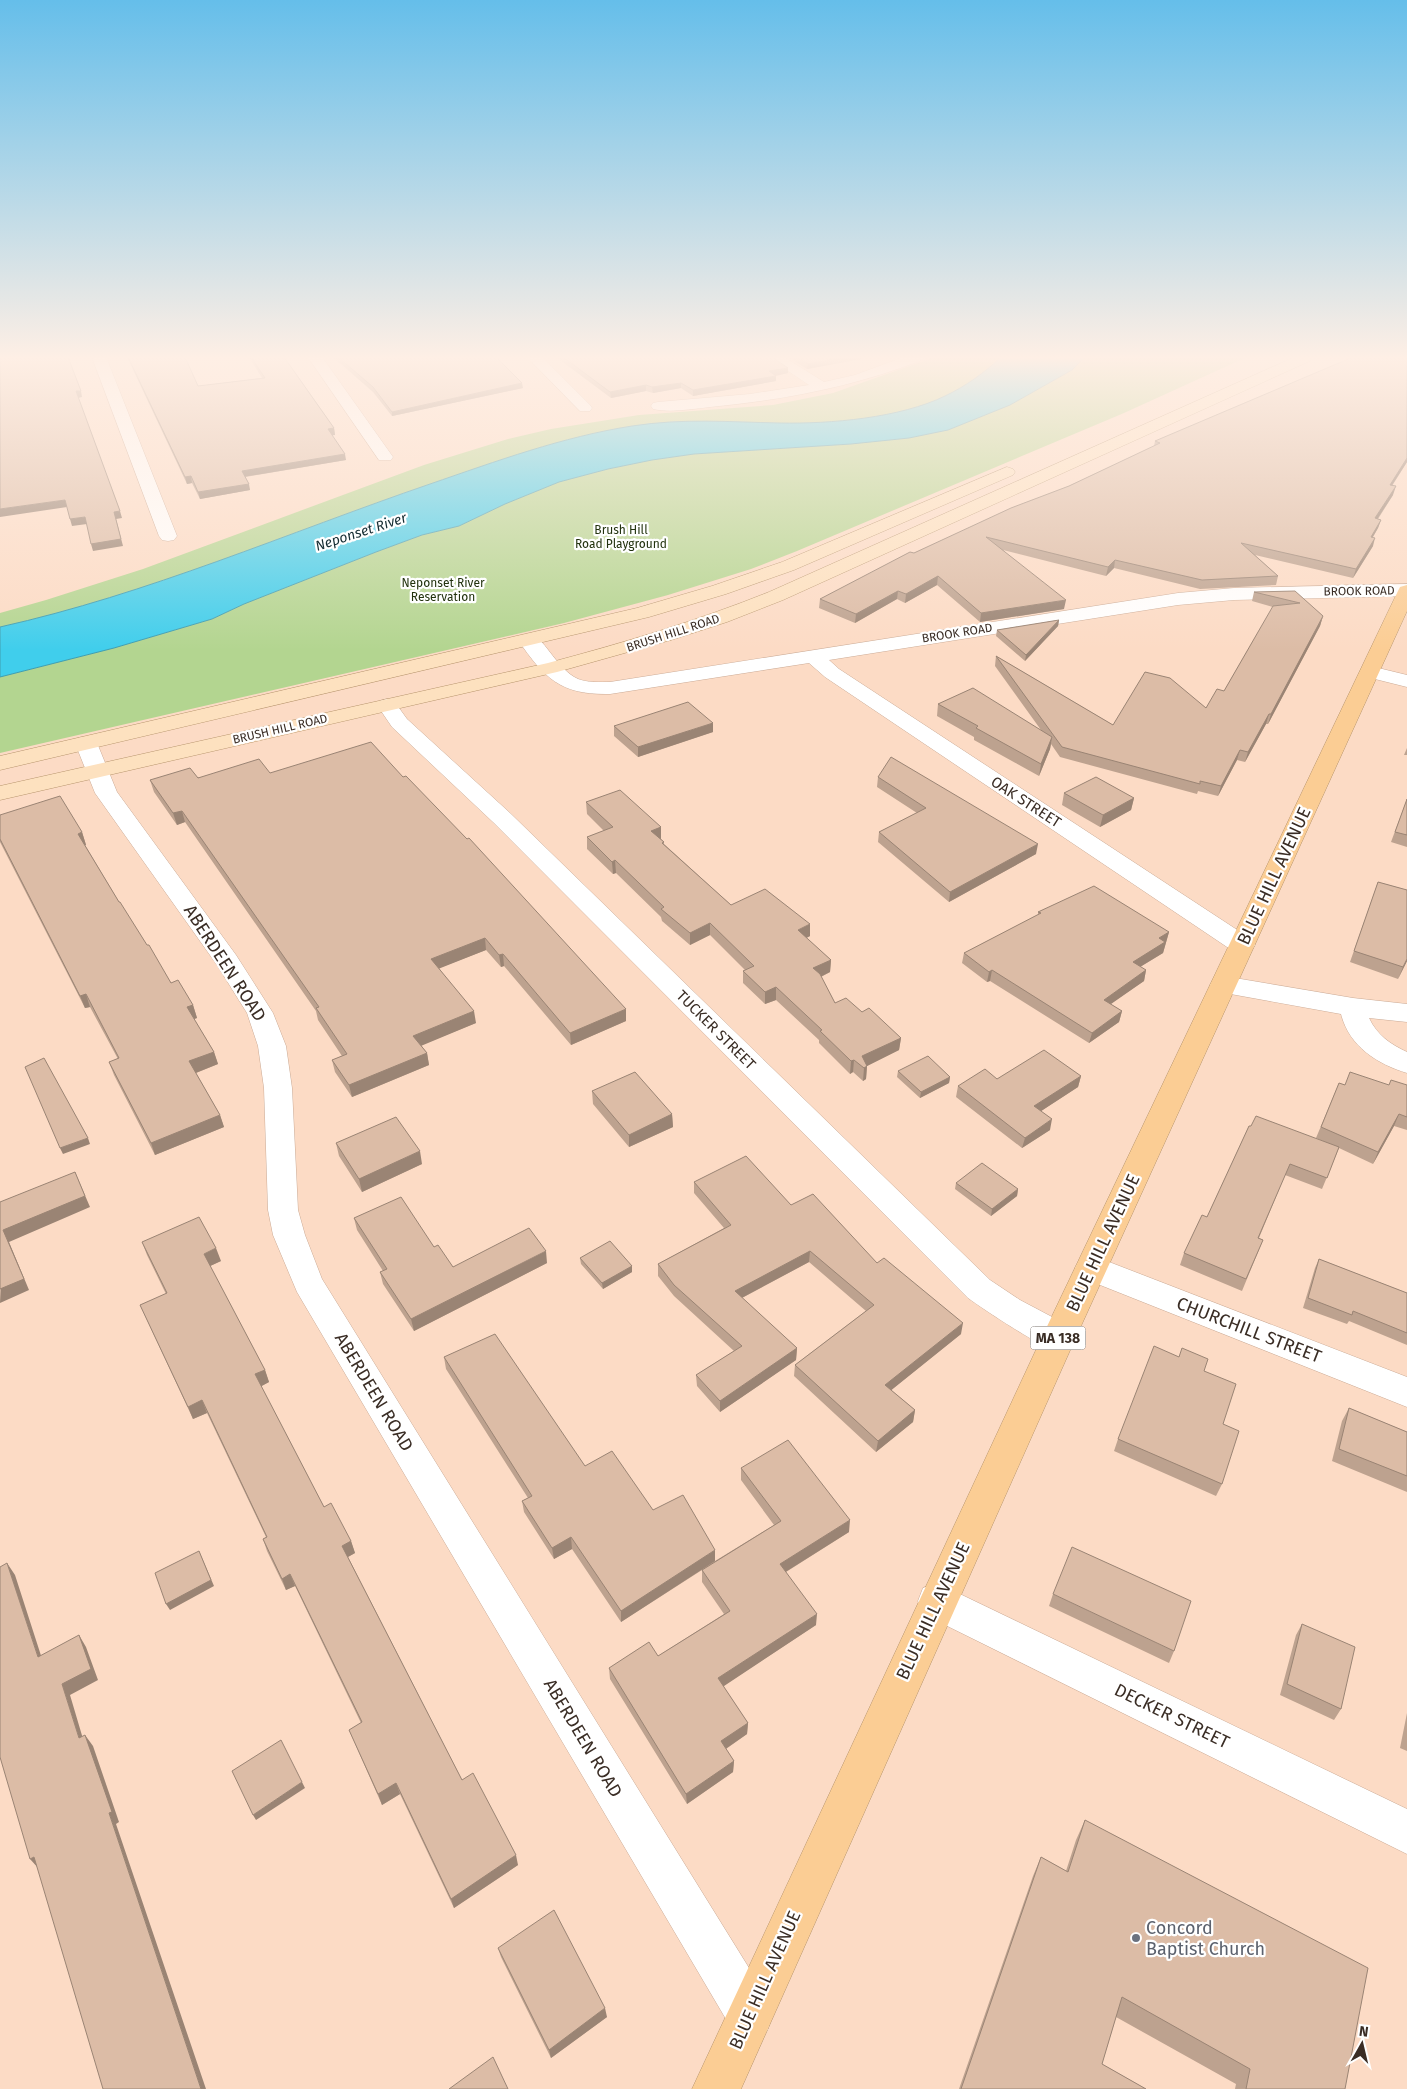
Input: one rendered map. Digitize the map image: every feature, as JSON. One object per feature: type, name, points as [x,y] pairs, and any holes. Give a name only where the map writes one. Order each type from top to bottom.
[{"type":"highway","name":"BLUE HILL AVENUE","points":[[716,2089],[1059,1336],[1407,590]]},
{"type":"main road","points":[[1038,459],[1048,454]]},
{"type":"main road","name":"BRUSH HILL ROAD","points":[[0,763],[92,757],[387,705],[550,668],[666,637],[742,611],[1092,454]]},
{"type":"main road","name":"BRUSH HILL ROAD","points":[[0,793],[92,757],[528,640],[642,613],[754,578],[819,553],[1020,467]]},
{"type":"street","points":[[137,454],[168,536]]},
{"type":"street","name":"BROOK ROAD","points":[[528,640],[550,668],[566,682],[585,688],[597,689],[622,687],[1178,599],[1234,594],[1407,590]]},
{"type":"street","name":"OAK STREET","points":[[813,656],[832,673],[1242,945]]},
{"type":"street","points":[[1370,672],[1407,681]]},
{"type":"street","name":"TUCKER STREET","points":[[387,705],[399,722],[496,812],[979,1289],[1008,1309],[1059,1336]]},
{"type":"street","name":"ABERDEEN ROAD","points":[[92,757],[106,792],[228,961],[260,1013],[272,1046],[278,1088],[283,1210],[288,1235],[308,1283],[750,2014]]},
{"type":"street","points":[[1223,985],[1353,1007],[1407,1013]]},
{"type":"street","points":[[1353,1007],[1358,1027],[1366,1038],[1378,1048],[1407,1063]]},
{"type":"street","name":"CHURCHILL STREET","points":[[1091,1268],[1407,1392]]},
{"type":"street","name":"DECKER STREET","points":[[937,1601],[1407,1832]]},
{"type":"green space","points":[[458,454],[517,454],[377,503],[217,562],[110,598],[0,627],[0,613],[143,569],[424,465]]},
{"type":"green space","points":[[691,454],[1026,454],[797,551],[751,569],[668,595],[564,623],[0,753],[0,677],[114,648],[212,619],[244,604],[376,552],[422,535],[459,526],[505,504],[559,482],[652,460]]},
{"type":"water","name":"Neponset River","points":[[517,454],[691,454],[608,469],[559,482],[505,504],[459,526],[422,535],[376,552],[244,604],[212,619],[114,648],[0,677],[0,627],[110,598]]},
{"type":"building","points":[[0,454],[99,454],[120,511],[114,512],[121,539],[91,544],[85,517],[70,519],[65,500],[0,509]]},
{"type":"building","points":[[174,454],[342,454],[242,471],[249,484],[198,492],[191,476],[185,477]]},
{"type":"building","points":[[1136,454],[1407,454],[1407,458],[1390,485],[1396,486],[1375,518],[1381,520],[1371,537],[1375,538],[1356,569],[1241,543],[1278,576],[1202,580],[1115,560],[1108,567],[986,537],[1066,600],[981,613],[938,576],[906,594],[898,591],[856,614],[820,599],[910,552],[914,553],[1011,508],[1069,486]]},
{"type":"building","points":[[1295,591],[1323,616],[1271,714],[1269,714],[1248,752],[1240,750],[1221,786],[1200,781],[1200,784],[1062,747],[996,656],[1113,725],[1145,672],[1170,678],[1206,708],[1217,689],[1224,691],[1273,606],[1300,603],[1254,592]]},
{"type":"building","points":[[1059,620],[1026,655],[997,630]]},
{"type":"building","points":[[973,688],[1052,737],[1041,764],[976,728],[978,726],[938,704]]},
{"type":"building","points":[[688,702],[713,723],[638,747],[614,726]]},
{"type":"building","points":[[371,742],[403,777],[406,776],[467,839],[469,838],[626,1009],[570,1033],[503,954],[499,955],[485,938],[431,959],[474,1011],[413,1036],[427,1053],[349,1085],[332,1060],[347,1054],[316,1008],[319,1007],[182,811],[173,813],[150,780],[190,768],[198,778],[259,759],[270,773]]},
{"type":"building","points":[[891,757],[1038,844],[950,892],[879,832],[926,808],[878,777]]},
{"type":"building","points":[[1096,777],[1134,798],[1103,815],[1064,793]]},
{"type":"building","points":[[620,790],[661,827],[651,831],[664,842],[662,843],[731,905],[765,889],[810,924],[798,930],[831,960],[813,968],[820,974],[835,1003],[846,998],[862,1012],[869,1008],[901,1038],[862,1056],[867,1066],[864,1068],[854,1060],[851,1061],[820,1031],[822,1030],[776,987],[765,992],[743,971],[754,966],[710,923],[690,933],[661,909],[664,907],[615,860],[612,862],[587,837],[613,827],[586,802]]},
{"type":"building","points":[[60,796],[82,832],[78,834],[119,902],[147,945],[149,945],[171,983],[178,980],[193,1005],[187,1007],[214,1052],[189,1061],[220,1115],[151,1143],[109,1062],[119,1058],[86,994],[80,996],[0,839],[0,815]]},
{"type":"building","points":[[1407,799],[1407,835],[1395,832]]},
{"type":"building","points":[[1378,882],[1407,890],[1407,959],[1403,967],[1354,951]]},
{"type":"building","points":[[1094,886],[1169,932],[1159,938],[1165,942],[1133,962],[1146,970],[1104,1000],[1122,1011],[1092,1033],[992,970],[989,972],[964,953],[1041,913],[1038,912]]},
{"type":"building","points":[[1044,1050],[1081,1076],[1034,1106],[1052,1119],[1025,1138],[958,1086],[985,1069],[997,1079]]},
{"type":"building","points":[[928,1056],[950,1077],[921,1092],[898,1071]]},
{"type":"building","points":[[44,1058],[88,1138],[60,1148],[25,1067]]},
{"type":"building","points":[[635,1072],[672,1114],[629,1135],[592,1091]]},
{"type":"building","points":[[1350,1072],[1389,1085],[1391,1080],[1407,1085],[1407,1117],[1399,1114],[1378,1152],[1321,1127],[1339,1083],[1345,1085]]},
{"type":"building","points":[[1256,1116],[1339,1147],[1327,1178],[1290,1164],[1258,1238],[1263,1240],[1246,1279],[1184,1253],[1202,1215],[1207,1217],[1249,1126],[1251,1126]]},
{"type":"building","points":[[396,1117],[420,1151],[359,1179],[336,1143]]},
{"type":"building","points":[[746,1156],[791,1205],[813,1194],[877,1263],[884,1258],[963,1323],[885,1385],[915,1410],[878,1441],[795,1365],[874,1305],[810,1251],[735,1291],[797,1348],[720,1401],[696,1375],[742,1346],[674,1285],[658,1264],[731,1225],[694,1182]]},
{"type":"building","points":[[982,1163],[1018,1189],[992,1209],[956,1183]]},
{"type":"building","points":[[75,1172],[85,1196],[3,1230],[24,1279],[0,1289],[0,1202]]},
{"type":"building","points":[[401,1197],[434,1247],[438,1245],[453,1267],[529,1228],[546,1251],[411,1319],[380,1272],[387,1269],[354,1218]]},
{"type":"building","points":[[199,1217],[216,1248],[204,1254],[265,1370],[255,1374],[324,1507],[331,1503],[351,1541],[342,1546],[462,1780],[473,1773],[516,1855],[451,1899],[396,1783],[378,1794],[349,1730],[362,1722],[290,1574],[282,1579],[263,1539],[267,1537],[202,1400],[188,1407],[140,1305],[167,1293],[142,1242]]},
{"type":"building","points":[[610,1241],[632,1266],[602,1283],[580,1258]]},
{"type":"building","points":[[1319,1259],[1407,1293],[1407,1333],[1353,1311],[1352,1315],[1308,1298]]},
{"type":"building","points":[[495,1334],[585,1466],[612,1451],[653,1510],[683,1495],[715,1550],[621,1611],[571,1537],[552,1548],[522,1501],[532,1496],[444,1357]]},
{"type":"building","points":[[1154,1346],[1179,1357],[1182,1348],[1208,1359],[1204,1371],[1236,1384],[1223,1424],[1239,1431],[1222,1484],[1118,1439]]},
{"type":"building","points":[[1349,1408],[1407,1432],[1407,1476],[1339,1449]]},
{"type":"building","points":[[788,1440],[850,1520],[780,1564],[817,1614],[718,1678],[748,1723],[721,1741],[734,1761],[686,1794],[609,1668],[649,1642],[658,1656],[730,1611],[702,1570],[781,1521],[741,1468]]},
{"type":"building","points":[[1072,1547],[1191,1601],[1174,1651],[1053,1594]]},
{"type":"building","points":[[199,1551],[211,1580],[166,1604],[155,1573]]},
{"type":"building","points":[[7,1563],[38,1657],[79,1635],[91,1669],[62,1684],[79,1738],[85,1735],[112,1812],[109,1813],[201,2089],[103,2089],[34,1857],[30,1859],[0,1757],[0,1567]]},
{"type":"building","points":[[1302,1624],[1355,1647],[1341,1709],[1287,1684]]},
{"type":"building","points":[[281,1740],[302,1782],[253,1815],[232,1771]]},
{"type":"building","name":"Concord Baptist Church","points":[[1085,1820],[1368,1968],[1345,2089],[1246,2089],[1250,2069],[1122,1997],[1102,2064],[1146,2089],[961,2089],[1041,1857],[1068,1872]]},
{"type":"building","points":[[554,1910],[605,2008],[549,2050],[498,1948]]},
{"type":"building","points":[[493,2057],[508,2089],[449,2089]]},
{"type":"place","name":"Concord Baptist Church","points":[[1136,1938]]},
{"type":"park label","name":"Brush Hill Road Playground","points":[[621,537]]},
{"type":"park label","name":"Neponset River Reservation","points":[[443,590]]}]
